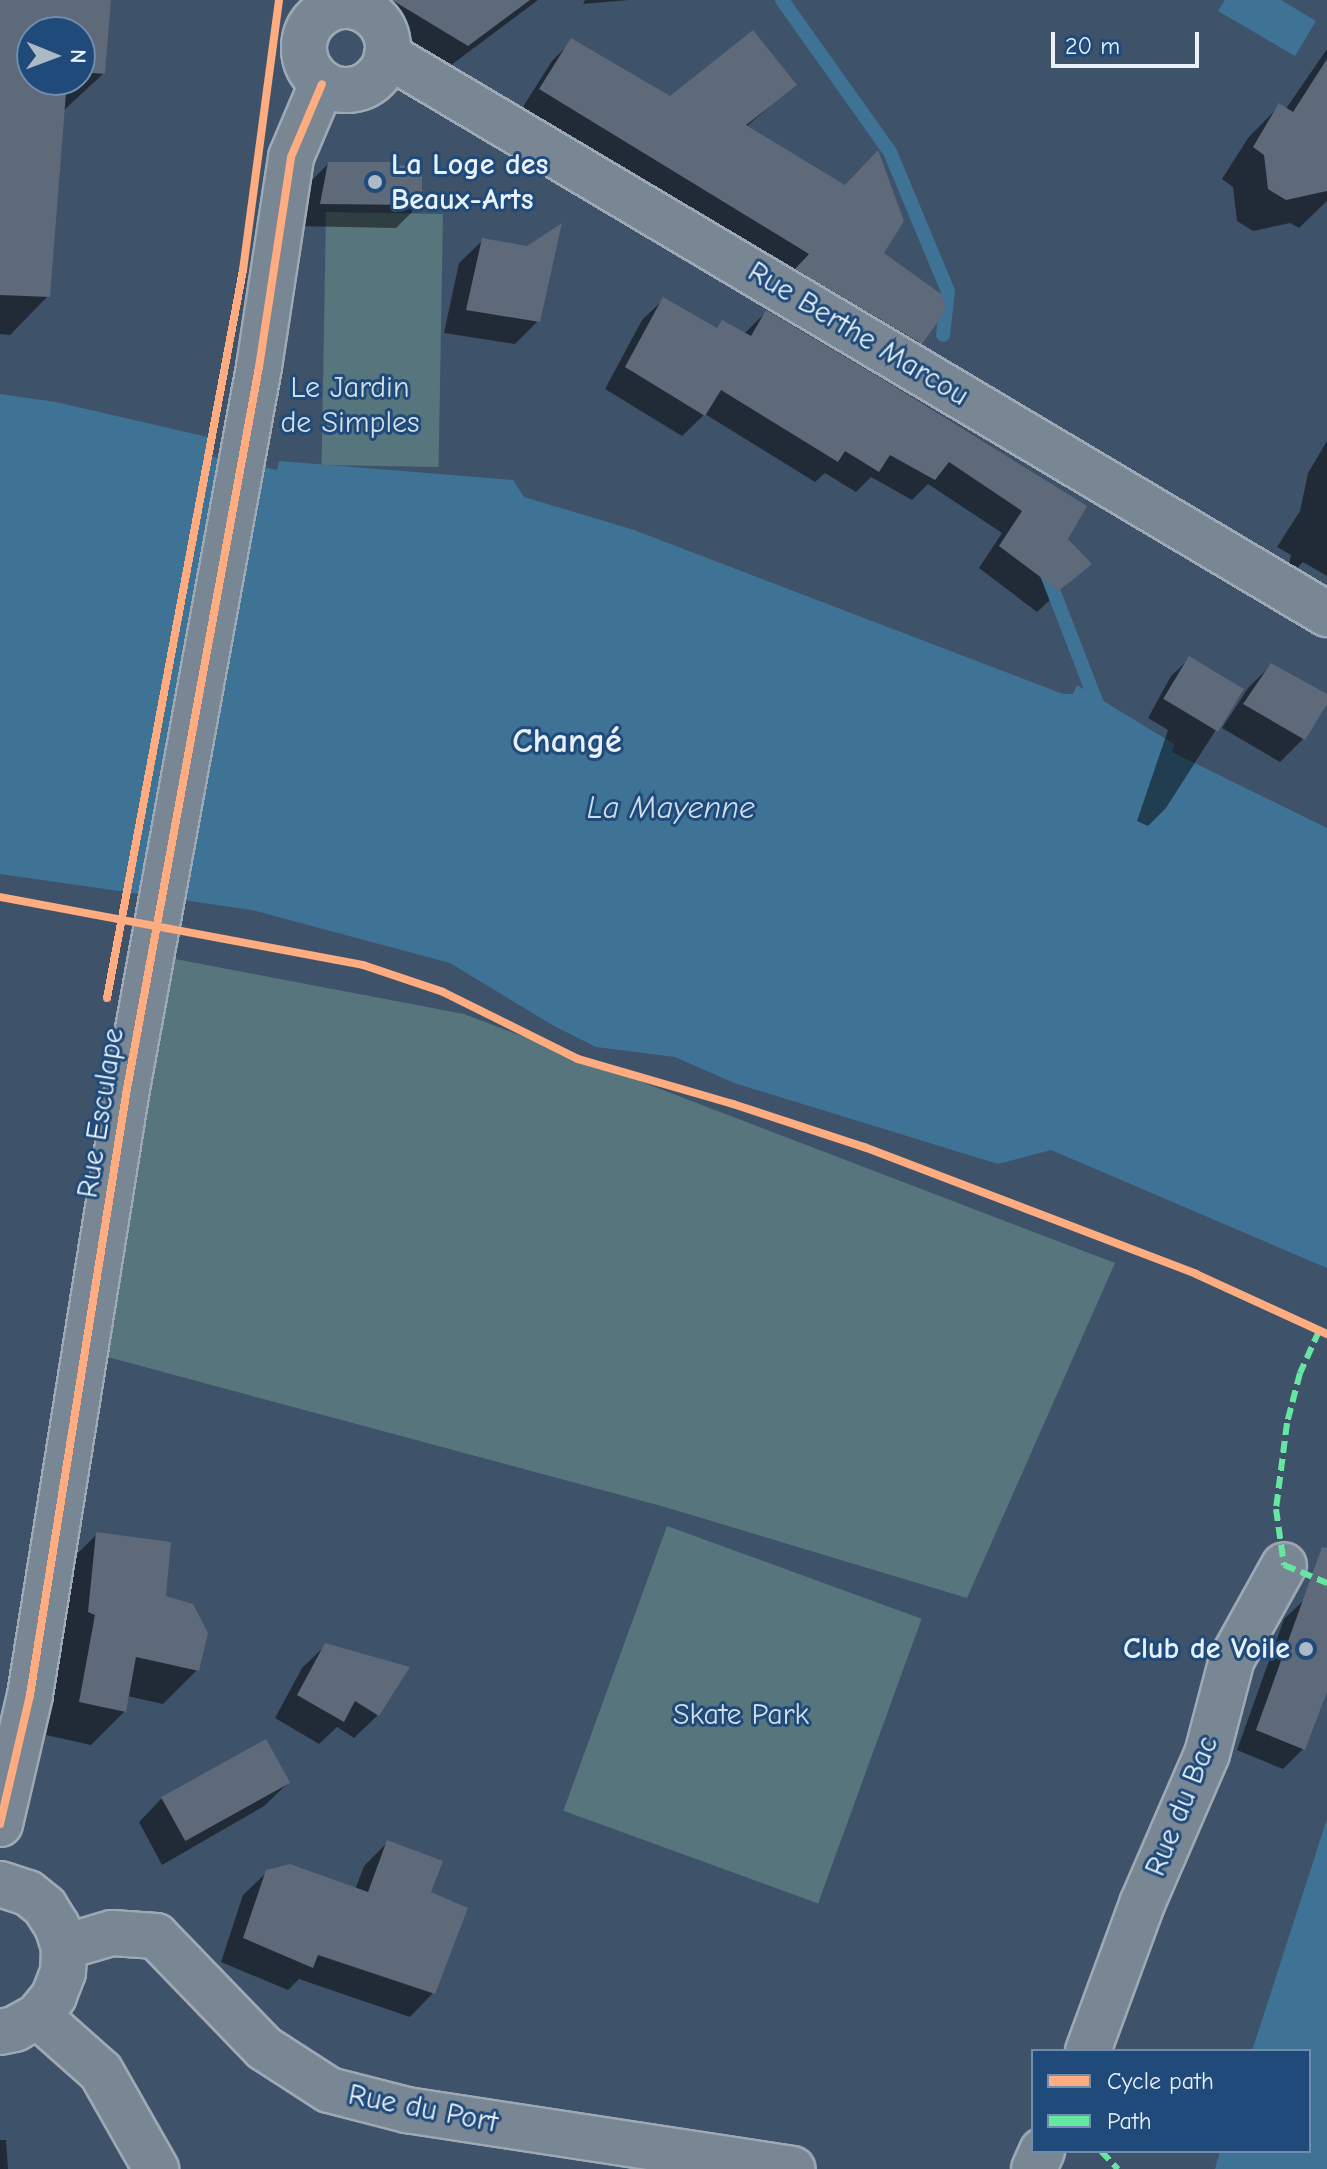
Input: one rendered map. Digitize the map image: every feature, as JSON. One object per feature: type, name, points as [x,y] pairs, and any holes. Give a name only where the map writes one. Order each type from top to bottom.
[{"type":"street","points":[[330,4],[355,7],[377,20],[384,30],[387,55],[374,79],[363,87],[335,90],[322,84],[306,64],[305,38],[330,4]]},
{"type":"street","name":"Rue Berthe Marcou","points":[[387,55],[1327,614]]},
{"type":"street","name":"Rue Esculape","points":[[0,1824],[30,1695],[127,1089],[259,367],[291,157],[322,84]]},
{"type":"street","name":"Rue du Bac","points":[[1089,2049],[1142,1904],[1207,1754],[1232,1659],[1284,1565]]},
{"type":"street","points":[[0,1884],[28,1893],[45,1907],[57,1926],[64,1947],[63,1972],[54,1996],[19,2024],[101,2072],[156,2169]]},
{"type":"street","name":"Rue du Port","points":[[64,1947],[112,1933],[156,1936],[264,2048],[329,2090],[407,2110],[793,2169]]},
{"type":"green space","name":"Le Jardin de Simples","points":[[326,212],[443,214],[439,467],[322,465]]},
{"type":"green space","points":[[175,959],[464,1014],[1115,1263],[967,1598],[665,1507],[100,1355]]},
{"type":"green space","name":"Skate Park","points":[[667,1526],[922,1619],[818,1903],[563,1811]]},
{"type":"water","points":[[1225,0],[1281,0],[1316,21],[1295,56],[1218,11]]},
{"type":"water","name":"La Mayenne","points":[[0,394],[56,402],[212,438],[211,456],[277,470],[279,461],[513,480],[524,497],[634,530],[1063,694],[1073,694],[1077,685],[1174,744],[1172,752],[1327,828],[1327,1268],[1051,1150],[998,1164],[734,1083],[675,1057],[596,1047],[554,1026],[450,963],[252,910],[0,874]]},
{"type":"water","points":[[1327,1819],[1327,2169],[1215,2169],[1219,2153],[1311,2153],[1311,2049],[1253,2049]]},
{"type":"building","points":[[0,0],[111,0],[105,74],[96,73],[96,16],[16,16],[16,96],[66,96],[50,297],[0,295]]},
{"type":"building","points":[[392,0],[530,0],[468,46]]},
{"type":"building","points":[[753,30],[797,85],[746,125],[845,185],[878,150],[904,221],[884,253],[941,294],[945,305],[942,316],[922,344],[795,269],[809,254],[539,89],[571,38],[670,96]]},
{"type":"building","points":[[1327,59],[1327,191],[1286,200],[1268,189],[1264,155],[1253,147],[1279,103],[1293,112]]},
{"type":"building","points":[[328,162],[392,162],[392,165],[422,166],[422,205],[320,204]]},
{"type":"building","points":[[562,223],[540,322],[466,310],[482,238],[527,246]]},
{"type":"building","points":[[663,297],[717,328],[722,320],[751,336],[766,310],[1087,506],[1068,539],[1092,564],[1059,591],[999,546],[1022,511],[949,462],[935,480],[890,455],[879,472],[845,451],[838,462],[721,390],[705,416],[625,367]]},
{"type":"building","points":[[1189,656],[1244,689],[1218,732],[1163,699]]},
{"type":"building","points":[[1271,663],[1327,694],[1327,704],[1305,740],[1243,704]]},
{"type":"building","points":[[96,1532],[171,1542],[166,1596],[193,1604],[208,1633],[199,1671],[136,1657],[126,1712],[79,1702],[95,1615],[88,1612]]},
{"type":"building","name":"Club de Voile","points":[[1322,1547],[1327,1548],[1327,1692],[1305,1750],[1256,1730]]},
{"type":"building","points":[[325,1643],[410,1667],[379,1716],[355,1701],[344,1722],[297,1695]]},
{"type":"building","points":[[266,1739],[290,1783],[185,1841],[161,1797]]},
{"type":"building","points":[[387,1840],[443,1861],[431,1892],[468,1908],[435,1994],[318,1955],[313,1968],[243,1938],[266,1870],[290,1864],[368,1892]]},
{"type":"waterway","points":[[782,0],[890,152],[948,291],[943,335]]},
{"type":"waterway","points":[[1045,569],[1097,704],[1095,710]]},
{"type":"marked path","points":[[1319,1331],[1300,1373],[1287,1423],[1276,1509],[1284,1565],[1327,1583]]},
{"type":"marked path","points":[[1103,2153],[1118,2169]]},
{"type":"cycle path","points":[[107,998],[243,270],[279,0]]},
{"type":"cycle path","points":[[0,1824],[30,1695],[127,1089],[259,367],[291,157],[322,84]]},
{"type":"cycle path","points":[[0,897],[363,965],[443,992],[578,1059],[733,1104],[864,1147],[1196,1274],[1327,1334]]},
{"type":"place","name":"La Loge des Beaux-Arts","points":[[375,182]]},
{"type":"place","name":"Club de Voile","points":[[1306,1649]]},
{"type":"district","name":"Changé","points":[[567,742]]}]
